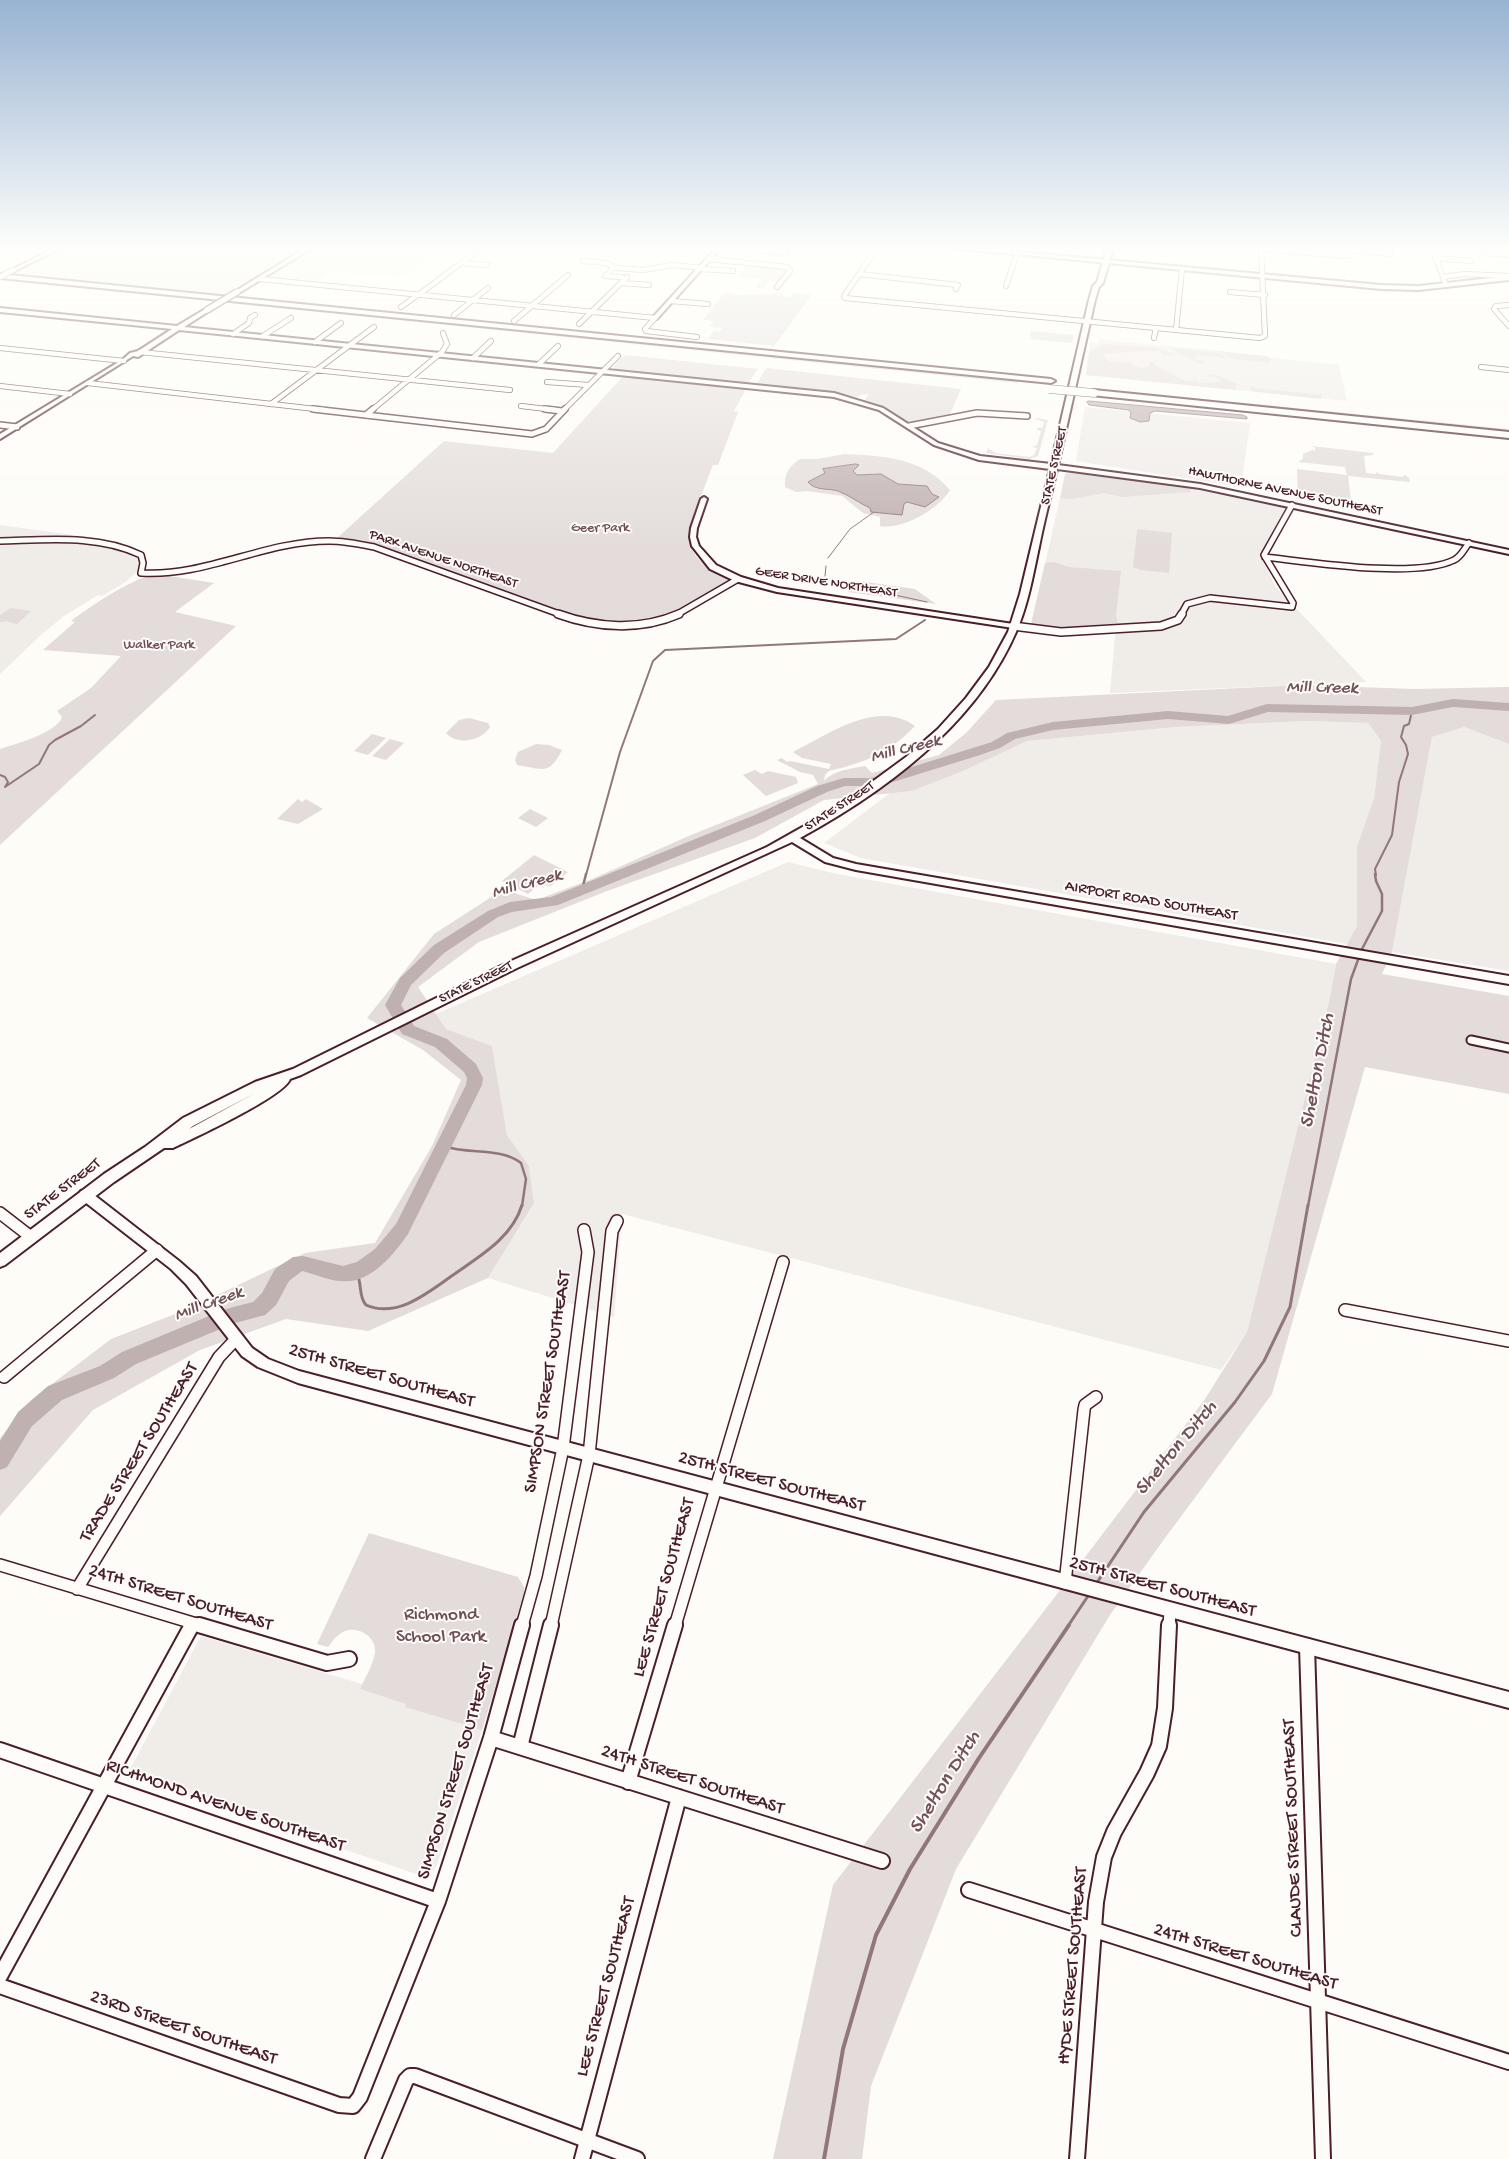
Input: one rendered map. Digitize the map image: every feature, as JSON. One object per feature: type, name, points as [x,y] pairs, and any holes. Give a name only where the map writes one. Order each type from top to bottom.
[{"type":"highway","points":[[680,349],[1050,385]]},
{"type":"highway","points":[[701,349],[1509,434]]},
{"type":"highway","points":[[1095,390],[1509,426]]},
{"type":"main road","points":[[0,437],[124,361],[133,358],[145,349]]},
{"type":"main road","name":"HAWTHORNE AVENUE SOUTHEAST","points":[[388,349],[834,395],[881,409],[936,444],[964,454],[1000,461],[1169,481],[1292,505],[1509,552]]},
{"type":"main road","name":"STATE STREET","points":[[0,1261],[85,1195],[150,1151],[196,1132],[265,1094],[297,1072],[513,965],[793,838],[860,795],[904,763],[939,732],[968,700],[993,665],[1013,626],[1027,583],[1081,349]]},
{"type":"main road","name":"AIRPORT ROAD SOUTHEAST","points":[[793,838],[828,860],[856,867],[1509,980]]},
{"type":"street","points":[[7,349],[124,361]]},
{"type":"street","points":[[271,404],[345,349]]},
{"type":"street","points":[[366,415],[440,354],[444,349]]},
{"type":"street","points":[[473,358],[483,349]]},
{"type":"street","points":[[539,364],[555,349]]},
{"type":"street","points":[[140,352],[510,390]]},
{"type":"street","points":[[88,383],[526,434],[540,432],[607,369],[618,356]]},
{"type":"street","points":[[1480,367],[1509,370]]},
{"type":"street","points":[[547,382],[588,385]]},
{"type":"street","points":[[0,386],[70,394]]},
{"type":"street","points":[[521,406],[562,411]]},
{"type":"street","points":[[909,426],[976,412],[1027,416]]},
{"type":"street","points":[[0,425],[17,427]]},
{"type":"street","name":"GEER DRIVE NORTHEAST","points":[[704,499],[694,528],[693,537],[696,546],[713,567],[738,579],[777,590],[1013,626]]},
{"type":"street","points":[[1264,556],[1292,505]]},
{"type":"street","name":"PARK AVENUE NORTHEAST","points":[[0,541],[53,541],[124,546],[141,555],[144,563],[141,573],[156,574],[187,571],[308,543],[349,542],[370,546],[583,622],[620,626],[645,624],[676,616],[738,579]]},
{"type":"street","points":[[1264,556],[1329,564],[1430,568],[1454,560],[1461,555],[1469,543]]},
{"type":"street","points":[[1013,626],[1061,632],[1161,626],[1178,620],[1187,604],[1204,599],[1292,607],[1293,602],[1264,556]]},
{"type":"street","points":[[1471,1040],[1509,1048]]},
{"type":"street","name":"25TH STREET SOUTHEAST","points":[[85,1195],[156,1250],[191,1280],[236,1339],[255,1357],[281,1371],[1065,1583],[1509,1700]]},
{"type":"street","points":[[0,1213],[31,1237]]},
{"type":"street","points":[[520,1747],[559,1595],[589,1455],[612,1231],[617,1221]]},
{"type":"street","name":"SIMPSON STREET SOUTHEAST","points":[[353,2106],[360,2098],[370,2075],[438,1901],[491,1738],[536,1576],[563,1448],[588,1252],[584,1230]]},
{"type":"street","points":[[4,1377],[156,1250]]},
{"type":"street","name":"LEE STREET SOUTHEAST","points":[[628,1782],[782,1262]]},
{"type":"street","points":[[1345,1310],[1509,1341]]},
{"type":"street","name":"TRADE STREET SOUTHEAST","points":[[77,1589],[219,1357],[236,1339]]},
{"type":"street","points":[[1065,1583],[1084,1410],[1085,1405],[1096,1396]]},
{"type":"street","name":"24TH STREET SOUTHEAST","points":[[0,1565],[327,1663],[349,1659]]},
{"type":"street","name":"HYDE STREET SOUTHEAST","points":[[1077,2159],[1096,1902],[1104,1856],[1123,1814],[1147,1773],[1159,1746],[1165,1708],[1170,1611]]},
{"type":"street","points":[[0,1976],[192,1624]]},
{"type":"street","name":"CLAUDE STREET SOUTHEAST","points":[[1307,1646],[1323,2159]]},
{"type":"street","name":"24TH STREET SOUTHEAST","points":[[491,1738],[882,1861]]},
{"type":"street","name":"RICHMOND AVENUE SOUTHEAST","points":[[0,1750],[438,1901]]},
{"type":"street","name":"LEE STREET SOUTHEAST","points":[[582,2159],[678,1797]]},
{"type":"street","name":"24TH STREET SOUTHEAST","points":[[969,1890],[1094,1932],[1509,2062]]},
{"type":"street","name":"23RD STREET SOUTHEAST","points":[[0,1986],[339,2105],[353,2106]]},
{"type":"street","points":[[373,2159],[403,2086],[410,2076],[415,2076],[637,2159]]},
{"type":"shaded area","points":[[1089,349],[1189,349],[1339,365],[1347,401],[1086,375]]},
{"type":"shaded area","points":[[1087,402],[1243,415],[1247,419],[1155,411],[1150,413],[1149,421],[1140,422],[1130,418],[1131,413],[1129,410],[1089,405]]},
{"type":"shaded area","points":[[1085,407],[1250,423],[1241,487],[1076,461]]},
{"type":"shaded area","points":[[859,465],[853,471],[857,475],[881,474],[898,484],[927,486],[932,494],[939,497],[925,507],[907,502],[904,504],[902,515],[871,512],[870,508],[842,493],[814,487],[808,482],[825,473],[823,469]]},
{"type":"shaded area","points":[[1192,489],[1285,508],[1260,554],[1275,586],[1366,682],[1110,693],[1116,625],[1032,622],[1060,498],[1104,493],[1117,495],[1190,492]]},
{"type":"shaded area","points":[[0,525],[73,535],[64,543],[118,547],[136,555],[140,566],[137,572],[124,583],[102,596],[98,595],[64,616],[0,674]]},
{"type":"shaded area","points":[[1308,721],[1368,723],[1381,741],[1374,798],[1357,846],[1357,926],[1347,944],[861,858],[824,843],[890,793],[912,791],[963,771],[1026,741],[1176,727]]},
{"type":"shaded area","points":[[1464,727],[1509,744],[1509,971],[1392,952],[1432,737]]},
{"type":"shaded area","points":[[788,862],[837,874],[1336,964],[1330,997],[1247,1332],[1221,1370],[622,1214],[614,1317],[488,1278],[534,1203],[529,1166],[507,1135],[492,1046],[446,1029],[436,1014]]},
{"type":"shaded area","points":[[201,1636],[362,1684],[360,1689],[407,1704],[406,1707],[482,1730],[437,1865],[432,1872],[427,1875],[419,1875],[127,1775]]},
{"type":"green space","points":[[680,349],[704,349],[984,377],[1018,381],[1018,383]]},
{"type":"green space","points":[[1095,349],[1158,349],[1176,355],[1165,356],[1158,350],[1102,354],[1109,362],[1131,362],[1134,366],[1143,368],[1150,366],[1149,362],[1155,363],[1153,364],[1185,381],[1194,381],[1193,379],[1201,383],[1223,382],[1216,377],[1206,376],[1214,374],[1240,385],[1236,385],[1236,390],[1086,375],[1089,352]]},
{"type":"green space","points":[[1171,349],[1219,353],[1226,358],[1197,355],[1196,360],[1205,362],[1200,364]]},
{"type":"green space","points":[[1190,349],[1266,356],[1270,358],[1270,363],[1230,359],[1226,353]]},
{"type":"green space","points":[[625,355],[758,369],[748,383],[613,370],[617,362]]},
{"type":"green space","points":[[766,368],[961,389],[950,414],[911,423],[881,405],[865,400],[869,394],[857,397],[757,384]]},
{"type":"green space","name":"Geer Park","points":[[624,375],[746,389],[734,411],[738,412],[718,465],[713,465],[696,509],[690,534],[690,544],[693,552],[706,566],[728,579],[728,581],[678,612],[650,621],[611,623],[576,617],[377,545],[361,541],[336,539],[444,441],[553,453]]},
{"type":"green space","points":[[1251,386],[1321,395],[1321,399],[1250,391]]},
{"type":"green space","points":[[1124,391],[1509,429],[1509,431],[1128,394]]},
{"type":"green space","points":[[1036,418],[1048,420],[1038,456],[1029,459],[986,453],[988,448],[995,453],[1029,457],[1034,455],[1037,448],[1032,447],[1037,445],[1041,431],[1037,430],[1037,428],[1042,428],[1044,422]]},
{"type":"green space","points":[[1311,446],[1373,453],[1373,455],[1364,456],[1366,473],[1376,474],[1377,472],[1379,474],[1402,477],[1405,475],[1409,478],[1410,482],[1348,476],[1352,508],[1298,497],[1297,469],[1347,475],[1345,467],[1298,462],[1303,459],[1303,454],[1312,450],[1315,451],[1315,448]]},
{"type":"green space","points":[[845,454],[889,458],[915,465],[928,471],[950,490],[937,505],[919,517],[899,525],[880,526],[880,517],[863,513],[842,496],[807,491],[796,492],[785,487],[785,478],[788,471],[800,459],[817,459]]},
{"type":"green space","points":[[1065,474],[1192,489],[1190,492],[1123,497],[1104,493],[1072,499],[1060,498]]},
{"type":"green space","points":[[1139,529],[1172,533],[1169,573],[1140,570],[1133,567],[1137,531]]},
{"type":"green space","points":[[1054,562],[1069,567],[1121,571],[1116,616],[1118,623],[1058,628],[1031,624],[1045,563]]},
{"type":"green space","name":"Walker Park","points":[[150,576],[169,576],[214,583],[175,612],[236,626],[0,845],[0,749],[35,737],[59,723],[62,717],[57,711],[91,688],[121,656],[43,650],[75,622],[71,621],[87,609],[121,588]]},
{"type":"green space","points":[[859,581],[915,589],[936,604],[848,592],[847,586],[851,582]]},
{"type":"green space","points":[[11,608],[31,611],[17,624],[2,620],[6,622],[0,622],[0,615]]},
{"type":"green space","points":[[1301,685],[1414,689],[1509,687],[1509,744],[1464,727],[1432,737],[1392,952],[1382,974],[1509,996],[1509,1094],[1365,1067],[1272,1394],[1110,1615],[956,1869],[871,2086],[862,2159],[773,2159],[833,1885],[1205,1399],[1247,1332],[1330,997],[1336,964],[1357,926],[1357,846],[1374,798],[1381,741],[1368,723],[1308,721],[1176,727],[1027,741],[963,771],[912,791],[824,800],[755,838],[607,891],[479,942],[418,987],[446,1029],[492,1046],[507,1135],[529,1166],[534,1203],[488,1278],[368,1331],[286,1319],[200,1350],[93,1410],[0,1516],[0,1438],[31,1400],[111,1339],[188,1309],[305,1253],[375,1243],[432,1146],[461,1080],[423,1050],[367,1018],[434,934],[496,894],[505,890],[536,900],[592,879],[691,835],[818,784],[813,775],[800,772],[777,760],[782,758],[787,762],[829,769],[831,764],[802,758],[793,752],[853,722],[885,716],[900,719],[915,726],[895,744],[876,756],[829,771],[825,775],[824,781],[837,772],[848,769],[865,766],[872,773],[939,755],[966,733],[996,700]]},
{"type":"green space","points":[[469,718],[488,723],[490,727],[481,736],[463,741],[457,740],[446,733],[459,720]]},
{"type":"green space","points":[[372,734],[386,738],[368,755],[354,751]]},
{"type":"green space","points":[[390,739],[404,743],[386,760],[372,756]]},
{"type":"green space","points":[[536,744],[549,745],[562,750],[553,764],[544,769],[517,765],[515,760],[518,752]]},
{"type":"green space","points":[[755,770],[762,774],[768,771],[796,777],[798,783],[766,796],[743,775]]},
{"type":"green space","points":[[298,799],[302,802],[306,799],[323,809],[298,824],[277,819]]},
{"type":"green space","points":[[530,809],[548,818],[536,827],[518,818]]},
{"type":"green space","points":[[534,855],[568,872],[551,886],[539,885],[528,894],[502,881]]},
{"type":"green space","name":"Richmond School Park","points":[[369,1533],[518,1577],[524,1587],[524,1594],[482,1730],[405,1707],[406,1704],[360,1689],[371,1667],[375,1653],[374,1643],[363,1633],[354,1630],[346,1631],[337,1636],[328,1647],[317,1644]]},
{"type":"waterway","points":[[828,558],[850,529],[874,512]]},
{"type":"waterway","points":[[825,576],[826,566]]},
{"type":"waterway","points":[[853,586],[927,602]]},
{"type":"waterway","points":[[586,875],[620,752],[653,661],[665,650],[896,639],[925,620]]},
{"type":"waterway","name":"Mill Creek","points":[[0,1460],[25,1419],[55,1393],[107,1372],[129,1358],[233,1315],[258,1309],[269,1299],[282,1275],[299,1263],[343,1274],[353,1272],[373,1262],[389,1246],[402,1229],[474,1085],[475,1078],[470,1068],[441,1043],[408,1030],[393,1005],[405,982],[439,949],[493,914],[510,907],[553,902],[760,818],[822,789],[844,782],[870,782],[888,779],[976,752],[996,745],[1011,736],[1053,726],[1168,715],[1229,720],[1267,708],[1412,711],[1453,703],[1509,707]]},
{"type":"waterway","name":"Shelton Ditch","points":[[1376,875],[1375,869],[1392,835],[1399,782],[1408,754],[1406,745],[1401,737],[1404,726],[1409,724],[1412,711]]},
{"type":"waterway","points":[[0,775],[5,777],[8,782],[5,787],[39,764],[49,745],[55,740],[81,726],[95,715]]},
{"type":"waterway","points":[[582,890],[586,874]]},
{"type":"waterway","name":"Shelton Ditch","points":[[1308,1206],[1351,979],[1362,949],[1382,911],[1382,894],[1375,874]]},
{"type":"waterway","points":[[444,1146],[453,1149],[494,1153],[513,1158],[521,1163],[526,1179],[522,1206]]},
{"type":"waterway","points":[[354,1271],[359,1279],[363,1301],[366,1305],[389,1309],[412,1302],[434,1289],[494,1245],[511,1227],[522,1205]]},
{"type":"waterway","name":"Shelton Ditch","points":[[1096,1584],[1144,1512],[1235,1402],[1264,1361],[1290,1307],[1308,1205]]},
{"type":"waterway","name":"Shelton Ditch","points":[[1068,1626],[1090,1593]]},
{"type":"waterway","name":"Shelton Ditch","points":[[824,2159],[843,2049],[876,1935],[910,1869],[979,1758],[1069,1625]]}]
